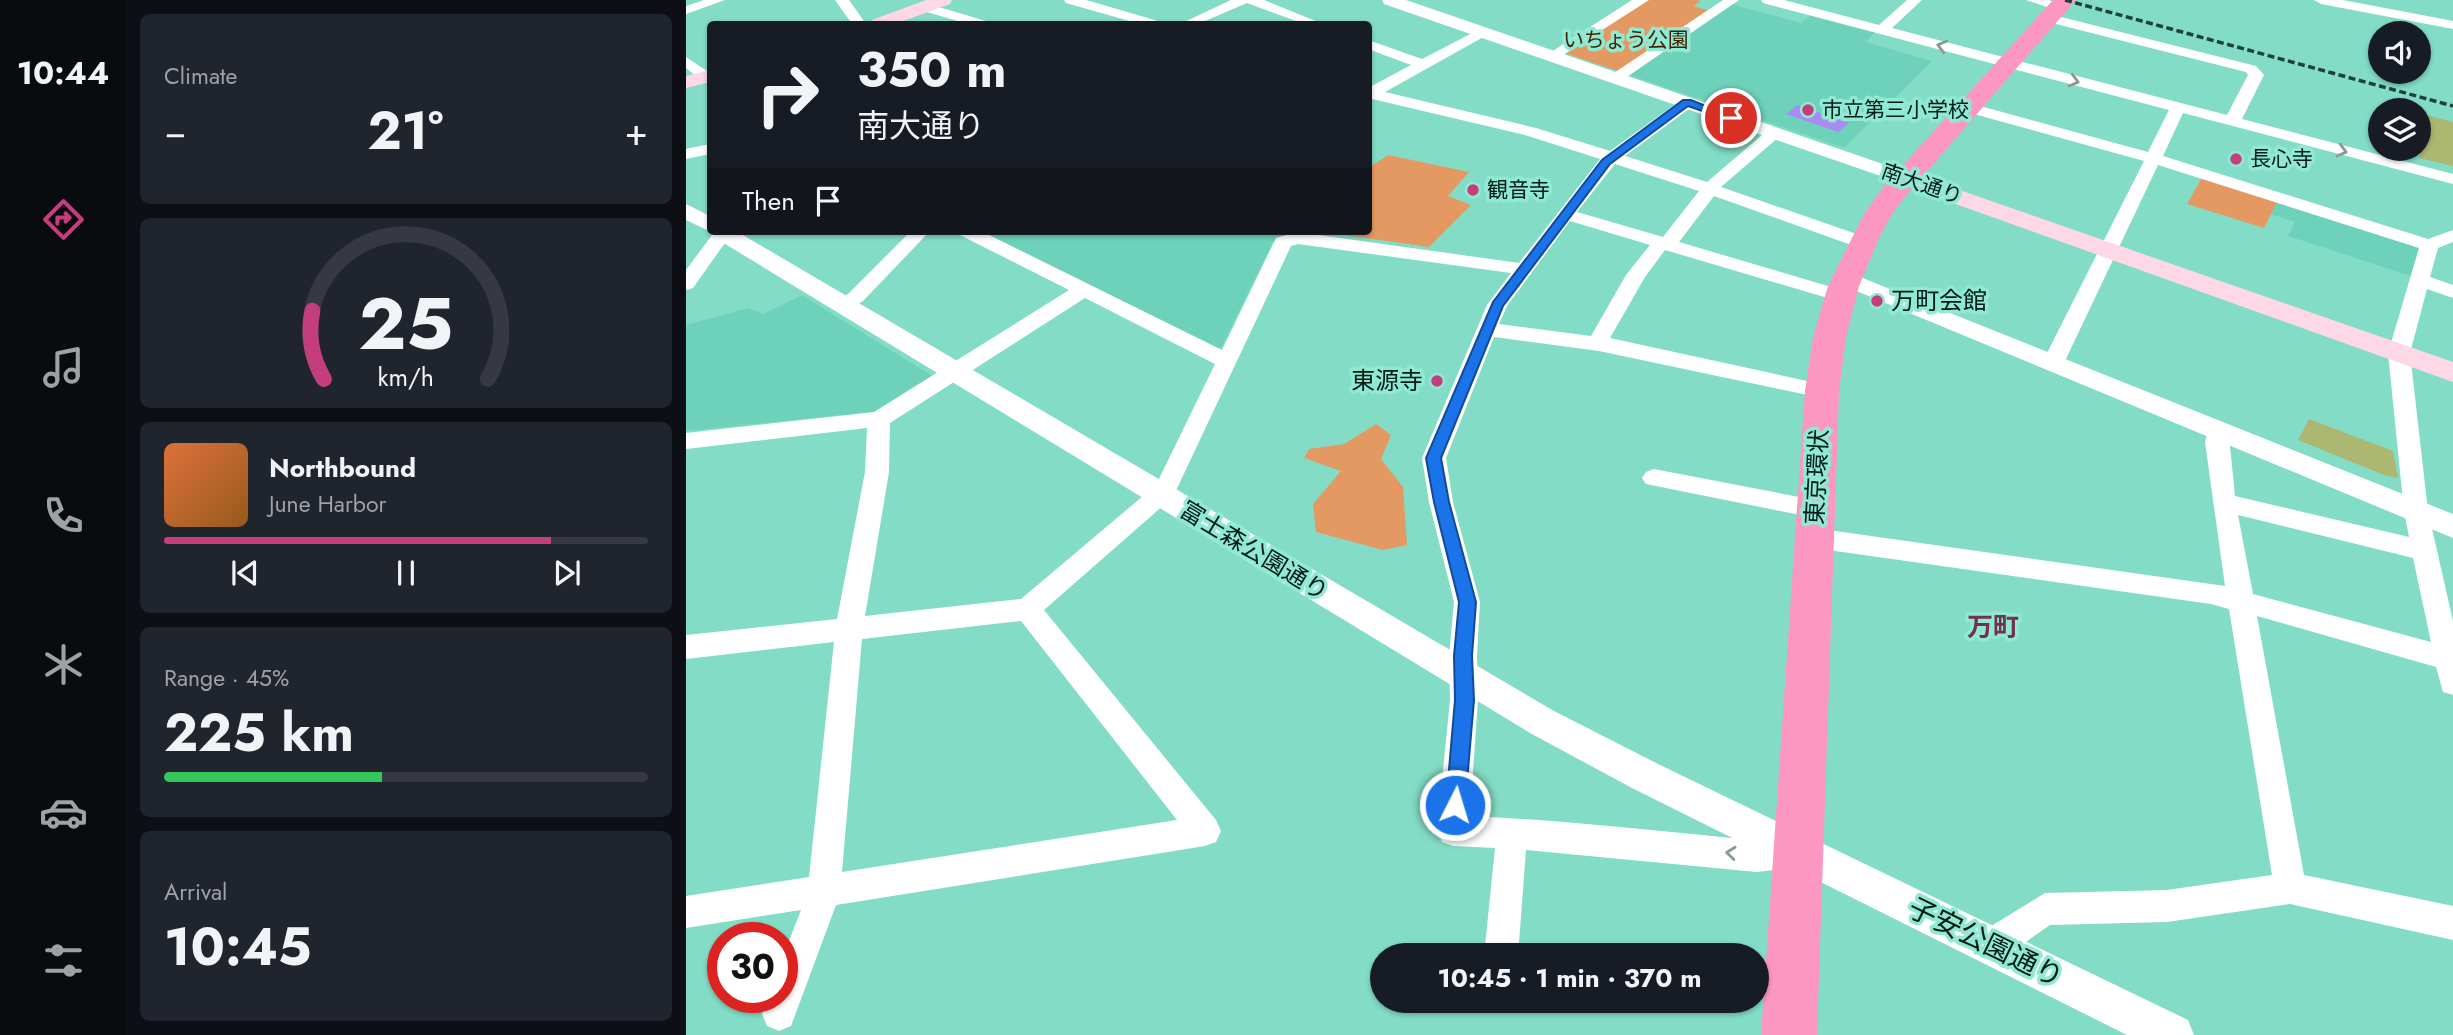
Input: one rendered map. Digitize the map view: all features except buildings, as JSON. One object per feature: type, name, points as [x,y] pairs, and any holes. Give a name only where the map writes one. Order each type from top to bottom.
[{"type":"highway","name":"東京環状","points":[[1789,1035],[1825,352],[1842,286],[1876,215],[1905,178],[2008,64],[2052,6]]},
{"type":"main road","points":[[887,21],[934,3]]},
{"type":"main road","name":"南大通り","points":[[1905,178],[2453,372]]},
{"type":"street","points":[[686,10],[718,0]]},
{"type":"street","points":[[842,0],[857,21]]},
{"type":"street","points":[[1071,0],[1143,21]]},
{"type":"street","points":[[1195,21],[1243,0]]},
{"type":"street","points":[[1251,0],[1308,21]]},
{"type":"street","name":"南大通り","points":[[1390,0],[1905,178]]},
{"type":"street","points":[[1552,56],[1642,0]]},
{"type":"street","points":[[1616,78],[1732,0]]},
{"type":"street","points":[[1768,0],[2453,179]]},
{"type":"street","points":[[1820,13],[1836,0]]},
{"type":"street","points":[[1883,29],[1915,0]]},
{"type":"street","points":[[2321,0],[2453,26]]},
{"type":"street","points":[[899,21],[934,3],[974,21]]},
{"type":"street","points":[[2052,6],[2251,69],[2256,75],[2232,122]]},
{"type":"street","points":[[1372,93],[1482,32]]},
{"type":"street","points":[[1372,46],[1424,65]]},
{"type":"street","points":[[686,61],[701,79]]},
{"type":"street","points":[[1372,94],[1530,131],[1710,189],[1861,242]]},
{"type":"street","points":[[1687,103],[1611,157],[1497,305],[1434,458],[1441,502],[1467,602],[1453,831],[1512,833],[1757,856],[1798,852]]},
{"type":"street","points":[[1969,108],[2153,158],[2429,245],[2453,236]]},
{"type":"street","points":[[2053,363],[2178,108]]},
{"type":"street","points":[[1600,344],[1600,338],[1636,275],[1710,189],[1774,133]]},
{"type":"street","points":[[686,154],[707,150]]},
{"type":"street","name":"富士森公園通り","points":[[686,211],[707,223]]},
{"type":"street","points":[[1566,214],[1664,244],[1842,286],[2053,363],[2453,526]]},
{"type":"street","points":[[686,284],[693,266],[715,235]]},
{"type":"street","name":"富士森公園通り","points":[[727,235],[1464,678],[1622,764],[1798,852]]},
{"type":"street","points":[[844,304],[856,297],[917,235]]},
{"type":"street","points":[[975,235],[1225,360]]},
{"type":"street","points":[[686,647],[1027,609],[1162,495],[1283,242],[1297,238],[1523,269]]},
{"type":"street","points":[[2429,245],[2399,353],[2416,511],[2453,684]]},
{"type":"street","points":[[2419,280],[2453,292]]},
{"type":"street","points":[[686,441],[880,419],[1083,290]]},
{"type":"street","points":[[1486,329],[1600,344],[1822,391]]},
{"type":"street","points":[[779,1014],[824,892],[849,629],[877,472],[880,419]]},
{"type":"street","points":[[2218,430],[2216,442],[2225,503],[2290,888]]},
{"type":"street","points":[[1654,478],[1815,524],[2211,593],[2447,658]]},
{"type":"street","points":[[2225,503],[2425,551]]},
{"type":"street","points":[[686,912],[1205,831],[1027,609]]},
{"type":"street","points":[[1502,943],[1512,833]]},
{"type":"street","name":"子安公園通り","points":[[1798,852],[2173,1035]]},
{"type":"street","points":[[1992,945],[2045,909],[2166,906],[2290,888],[2453,923]]},
{"type":"shaded area","name":"市立第三小学校","points":[[1727,3],[1801,23],[1815,12],[1879,28],[1866,42],[1932,61],[1844,148],[1623,73]]},
{"type":"shaded area","points":[[1797,105],[1849,123],[1838,132],[1786,114]]},
{"type":"shaded area","points":[[2279,198],[2429,245],[2420,279],[2288,236],[2295,222],[2271,214]]},
{"type":"shaded area","points":[[987,235],[1292,235],[1273,242],[1221,348],[1211,348]]},
{"type":"shaded area","points":[[802,295],[934,377],[880,411],[686,431],[686,325],[749,308],[763,314]]},
{"type":"green space","name":"いちょう公園","points":[[1642,0],[1697,0],[1701,1],[1693,6],[1714,12],[1623,73],[1559,51]]},
{"type":"green space","points":[[1388,155],[1469,172],[1448,196],[1471,205],[1429,247],[1344,235],[1372,235],[1372,166]]},
{"type":"green space","points":[[2204,174],[2279,198],[2264,228],[2187,204]]},
{"type":"green space","points":[[1376,424],[1391,435],[1381,459],[1403,487],[1407,545],[1383,550],[1316,532],[1313,504],[1341,471],[1304,458],[1309,449],[1344,444]]},
{"type":"railway","points":[[2065,0],[2453,106]]},
{"type":"place","name":"市立第三小学校","points":[[1808,110]]},
{"type":"place","name":"長心寺","points":[[2236,159]]},
{"type":"place","name":"観音寺","points":[[1473,190]]},
{"type":"place","name":"万町会館","points":[[1877,301]]},
{"type":"place","name":"東源寺","points":[[1437,381]]},
{"type":"district","name":"万町","points":[[1993,627]]},
{"type":"route","points":[[1455,805],[1464,700],[1463,656],[1467,602],[1441,502],[1434,458],[1497,305],[1606,162],[1687,103],[1731,118]]}]
